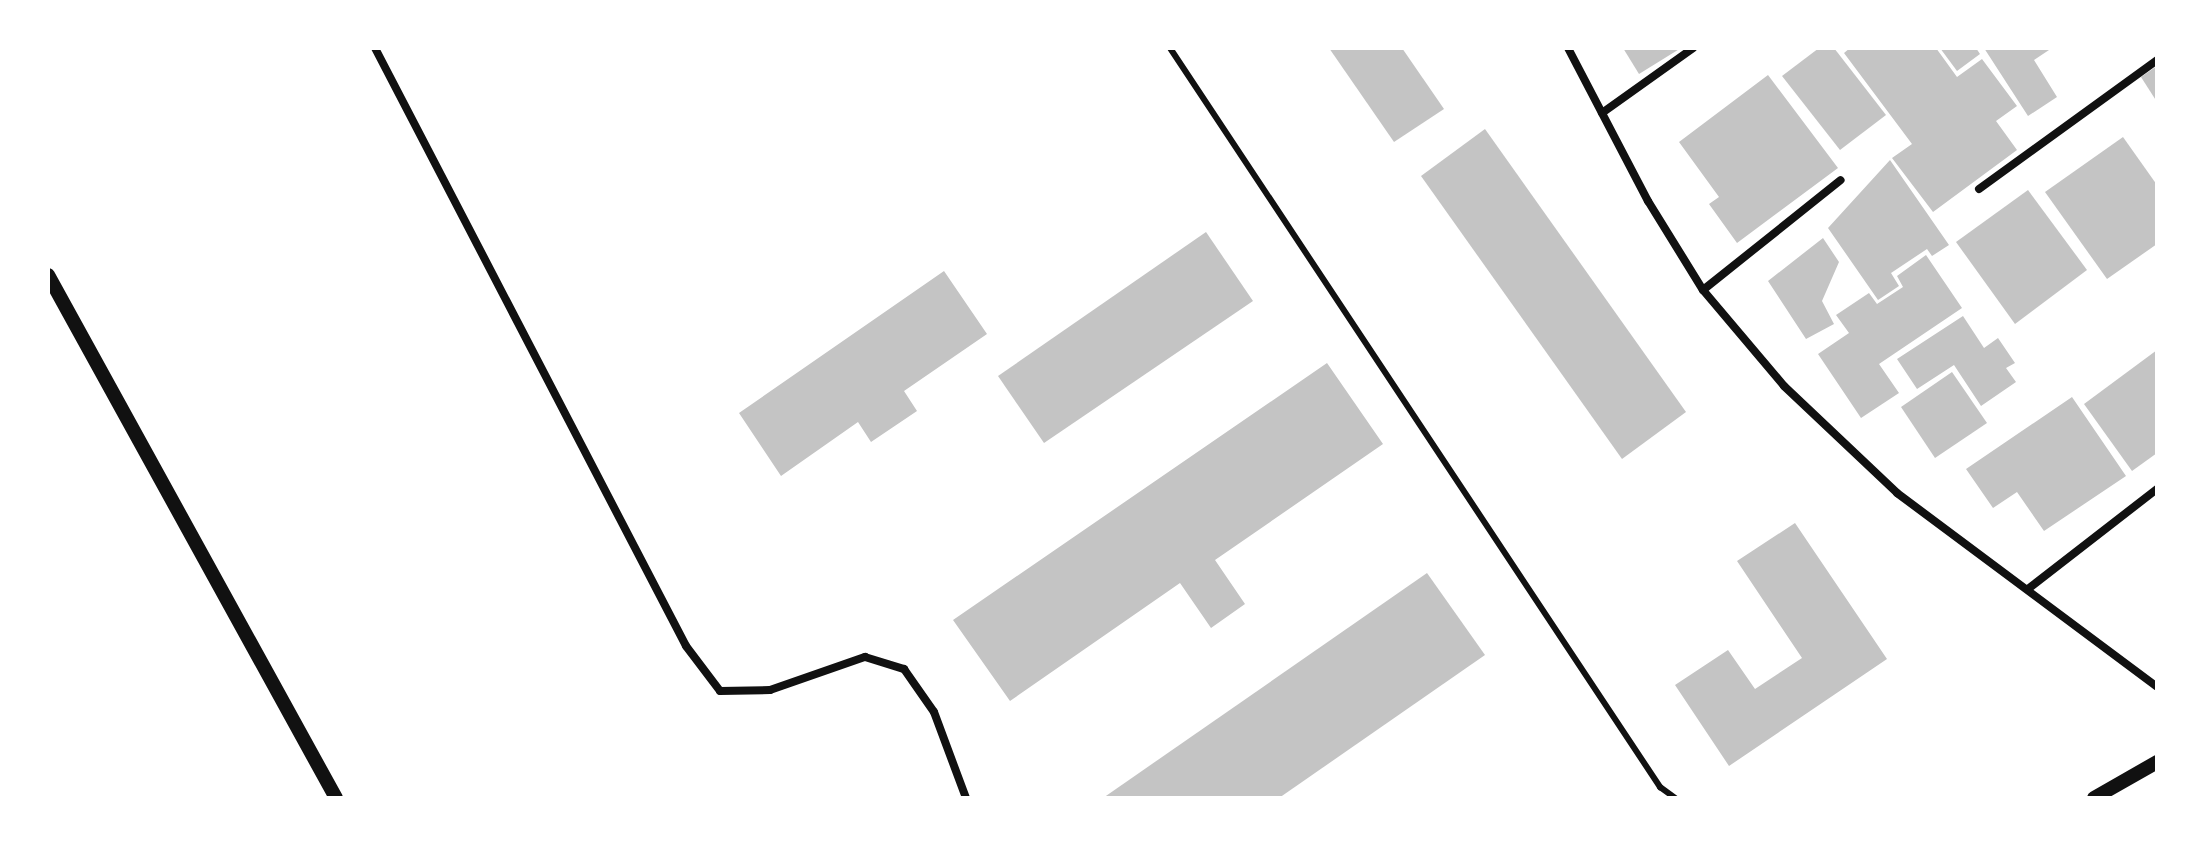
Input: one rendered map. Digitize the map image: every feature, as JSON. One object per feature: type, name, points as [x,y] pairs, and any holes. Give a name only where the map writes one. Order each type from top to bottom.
[{"type":"street","points":[[375,48],[686,646],[720,691],[770,690],[816,671],[865,657],[904,669],[934,712],[966,798]]},
{"type":"street","points":[[1568,48],[1648,201],[1703,290],[1784,386],[1897,493],[2157,687]]},
{"type":"street","points":[[1602,113],[1693,48]]},
{"type":"street","points":[[1979,189],[2157,60]]},
{"type":"street","points":[[1703,290],[1841,180]]},
{"type":"street","points":[[48,275],[336,798]]},
{"type":"street","points":[[2028,589],[2157,489]]},
{"type":"street","points":[[2094,798],[2157,762]]},
{"type":"lane","points":[[1170,48],[1660,787],[1675,798]]},
{"type":"building","points":[[1329,48],[1402,48],[1444,109],[1394,142]]},
{"type":"building","points":[[1623,48],[1681,48],[1639,74]]},
{"type":"building","points":[[1819,48],[1834,48],[1886,115],[1840,150],[1782,76]]},
{"type":"building","points":[[1850,48],[1936,48],[1957,77],[1982,59],[2017,106],[1996,121],[2017,150],[1933,212],[1892,158],[1912,144],[1844,53]]},
{"type":"building","points":[[1940,48],[1976,48],[1980,54],[1957,71]]},
{"type":"building","points":[[1984,48],[2052,48],[2034,60],[2057,97],[2028,116]]},
{"type":"building","points":[[2157,66],[2157,102],[2141,77]]},
{"type":"building","points":[[1768,75],[1838,168],[1737,243],[1709,204],[1719,197],[1679,142]]},
{"type":"building","points":[[1485,129],[1686,412],[1622,459],[1421,176]]},
{"type":"building","points":[[2123,137],[2157,185],[2157,244],[2107,279],[2045,192]]},
{"type":"building","points":[[1890,160],[1949,245],[1932,256],[1927,249],[1891,273],[1899,286],[1878,300],[1828,228]]},
{"type":"building","points":[[2028,190],[2087,270],[2015,324],[1956,242]]},
{"type":"building","points":[[1206,232],[1253,301],[1044,443],[998,376]]},
{"type":"building","points":[[1823,238],[1839,262],[1822,301],[1834,324],[1806,339],[1768,281]]},
{"type":"building","points":[[1926,255],[1962,308],[1879,364],[1899,393],[1861,418],[1818,354],[1849,333],[1836,315],[1869,293],[1877,304],[1903,287],[1897,276]]},
{"type":"building","points":[[944,271],[987,334],[904,391],[917,411],[871,442],[858,422],[781,476],[739,413]]},
{"type":"building","points":[[1963,316],[1984,348],[1998,338],[2015,363],[2006,368],[2016,382],[1981,406],[1954,365],[1917,389],[1897,359]]},
{"type":"building","points":[[2157,350],[2157,453],[2132,471],[2084,404]]},
{"type":"building","points":[[1327,363],[1383,444],[1215,560],[1245,604],[1211,628],[1180,583],[1010,701],[953,620]]},
{"type":"building","points":[[1952,372],[1987,423],[1935,458],[1901,407]]},
{"type":"building","points":[[2072,397],[2126,476],[2044,531],[2017,492],[1993,508],[1966,469]]},
{"type":"building","points":[[1795,523],[1887,659],[1729,766],[1675,685],[1728,650],[1755,689],[1802,658],[1737,561]]},
{"type":"building","points":[[1427,573],[1485,655],[1279,798],[1103,798]]}]
